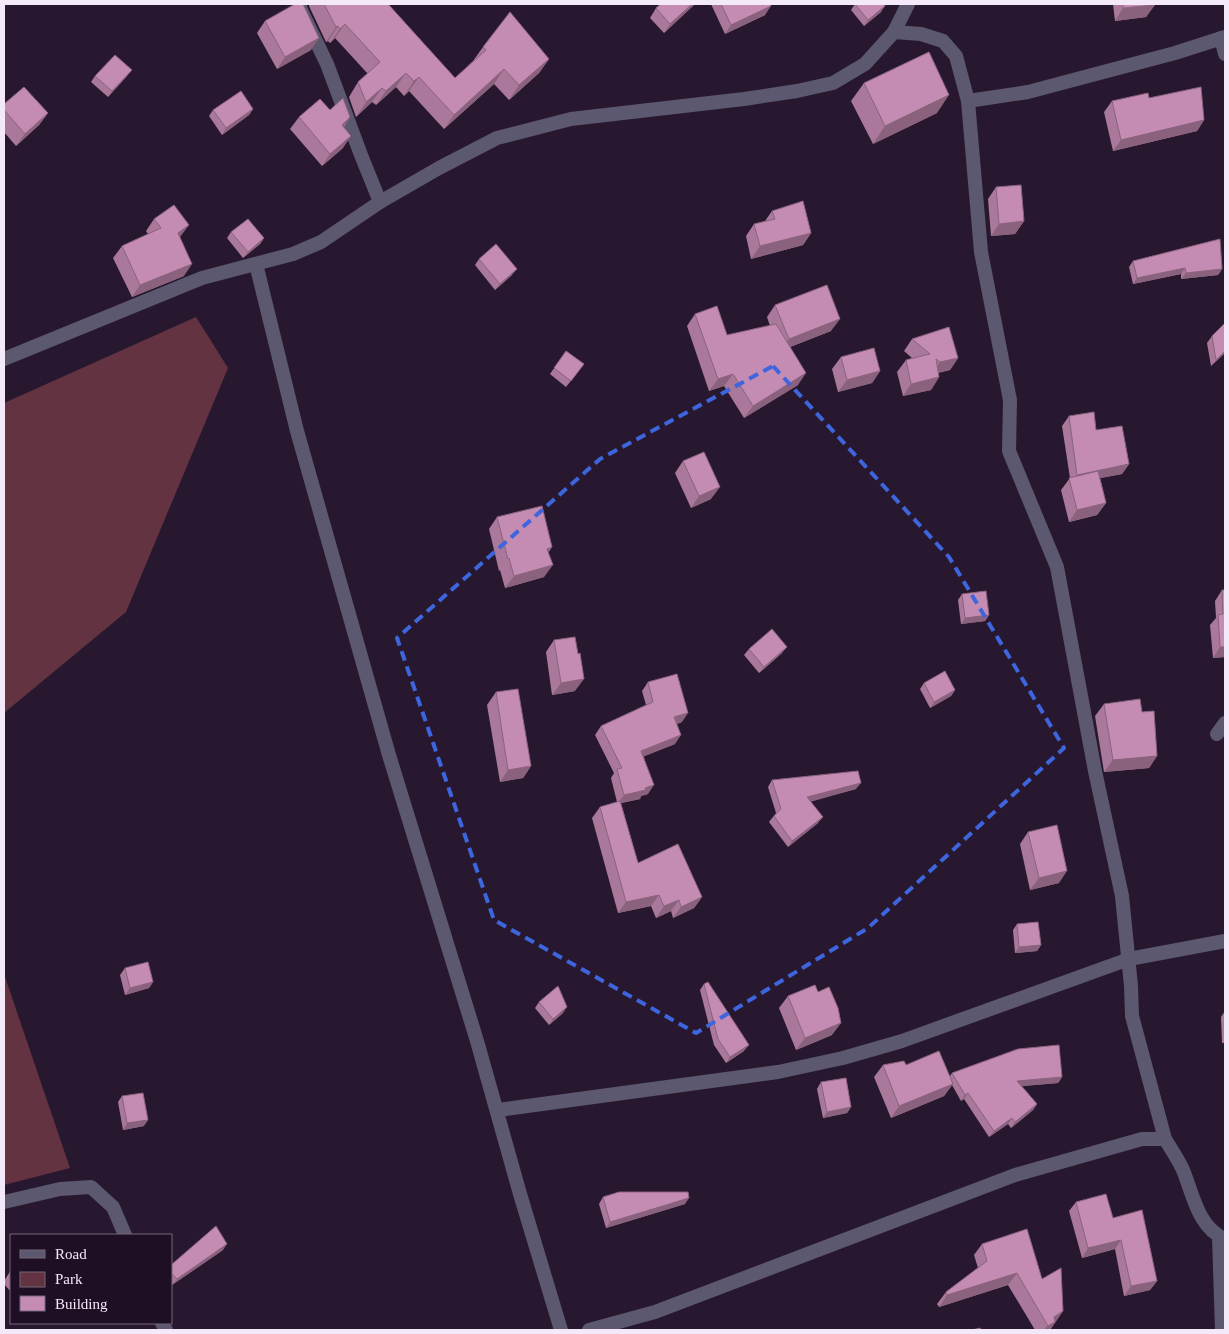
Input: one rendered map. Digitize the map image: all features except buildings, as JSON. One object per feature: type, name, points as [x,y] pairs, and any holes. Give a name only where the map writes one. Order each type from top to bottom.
[{"type":"street","points":[[300,4],[300,8],[327,64],[380,202]]},
{"type":"street","points":[[4,359],[202,278],[292,254],[321,242],[380,202],[439,168],[497,138],[571,119],[744,99],[797,91],[833,83],[865,64],[894,32],[908,4]]},
{"type":"street","points":[[894,32],[921,34],[943,41],[956,56],[968,102],[980,252],[1010,400],[1009,450],[1057,567],[1095,771],[1122,896],[1129,959],[1132,1016],[1165,1139],[1182,1168],[1197,1208],[1208,1227],[1222,1238],[1222,1330]]},
{"type":"street","points":[[968,102],[1028,92],[1175,53],[1223,37],[1225,54]]},
{"type":"street","points":[[256,264],[298,431],[386,746],[498,1110],[520,1194],[561,1330]]},
{"type":"street","points":[[498,1110],[778,1072],[843,1058],[902,1040],[1129,959],[1225,941]]},
{"type":"street","points":[[589,1330],[655,1312],[1015,1175],[1142,1139],[1165,1139]]},
{"type":"street","points":[[4,1202],[60,1189],[91,1187],[113,1207],[125,1234]]},
{"type":"highlighted area","points":[[773,366],[949,557],[1064,748],[868,928],[696,1033],[494,920],[397,638],[600,459]]},
{"type":"green space","points":[[196,317],[228,368],[126,612],[4,713],[4,403]]},
{"type":"green space","points":[[4,974],[70,1168],[4,1185]]}]
